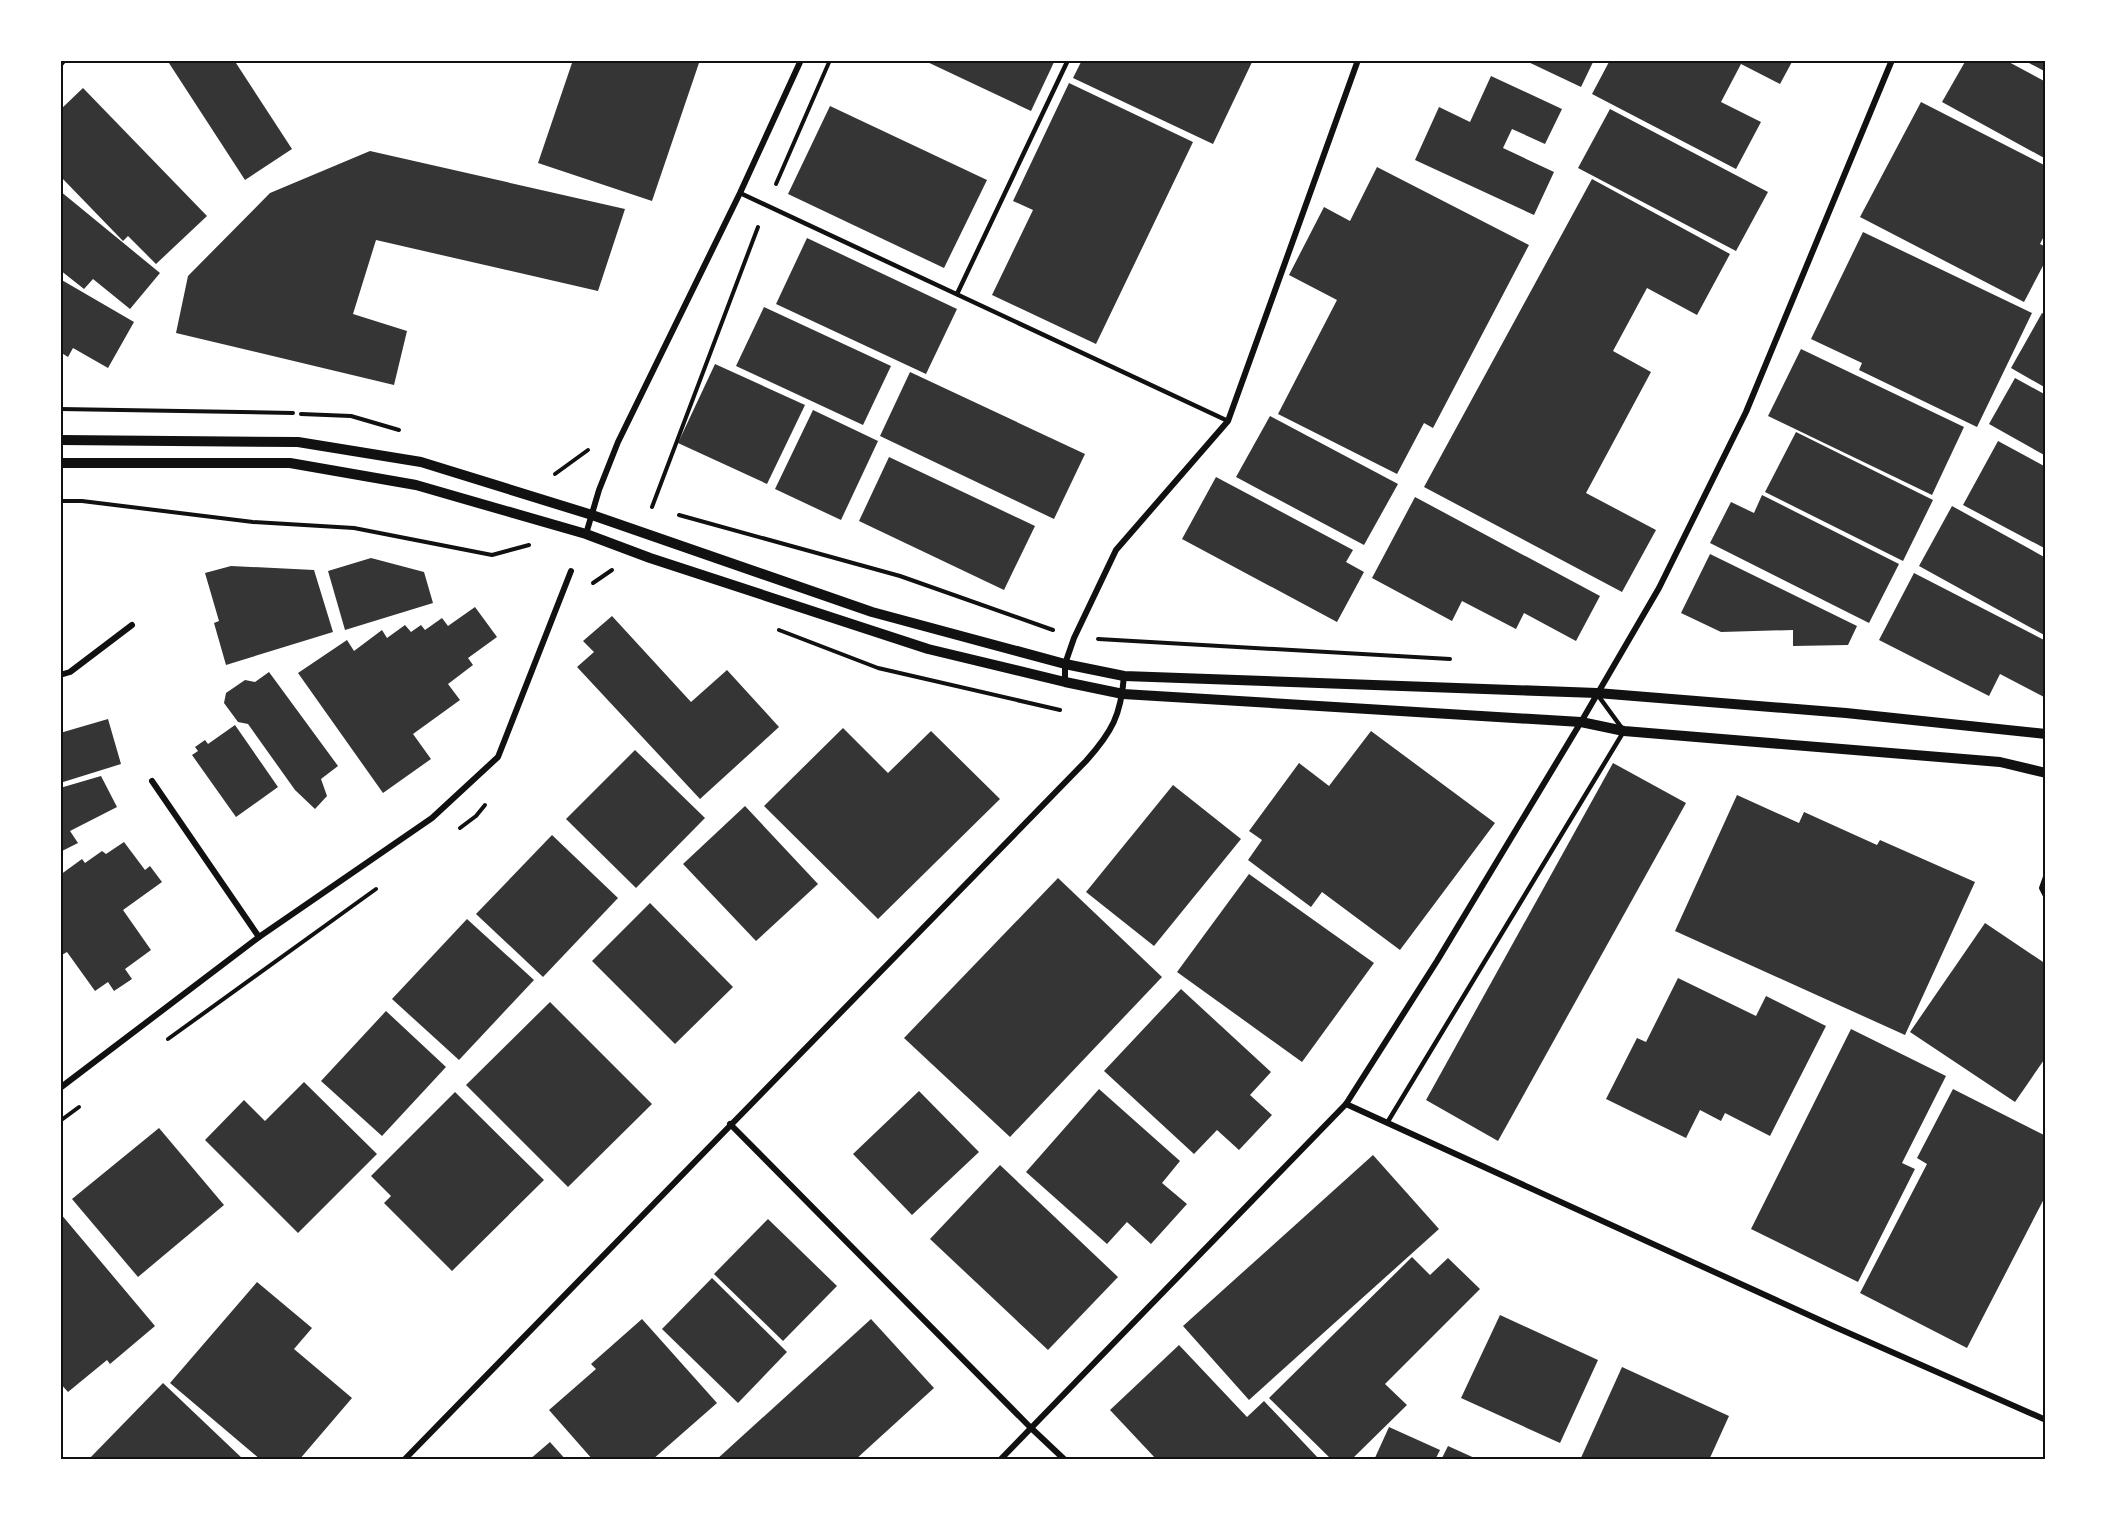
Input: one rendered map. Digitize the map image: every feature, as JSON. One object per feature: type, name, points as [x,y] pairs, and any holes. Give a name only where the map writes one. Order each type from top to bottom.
[{"type":"street","points":[[586,534],[618,442],[740,194],[801,60]]},
{"type":"street","points":[[1065,682],[1065,664],[1074,638],[1116,550],[1228,421],[1358,60]]},
{"type":"street","points":[[1000,1460],[1263,1192],[1346,1104],[1437,961],[1659,588],[1746,412],[1893,60]]},
{"type":"street","points":[[60,440],[298,442],[421,462],[592,515],[873,612],[1065,664],[1124,676],[1597,693],[1870,716],[2046,734]]},
{"type":"street","points":[[60,463],[290,464],[416,485],[586,534],[650,558],[928,649],[1123,694],[1581,722],[1624,731],[2000,762],[2046,774]]},
{"type":"street","points":[[60,1088],[259,937],[432,818],[498,757],[572,571]]},
{"type":"street","points":[[60,675],[70,672],[132,625]]},
{"type":"street","points":[[404,1460],[1086,761],[1106,737],[1117,717],[1123,694],[1124,676]]},
{"type":"street","points":[[152,781],[259,937]]},
{"type":"street","points":[[1346,1104],[1835,1327],[2046,1420]]},
{"type":"street","points":[[730,1124],[1065,1460]]},
{"type":"lane","points":[[957,294],[1068,60]]},
{"type":"lane","points":[[740,194],[1228,421]]},
{"type":"lane","points":[[1387,1123],[1624,731],[1597,693]]},
{"type":"path","points":[[60,66],[65,60]]},
{"type":"path","points":[[652,507],[766,206],[830,60]]},
{"type":"path","points":[[60,408],[351,416],[407,432]]},
{"type":"path","points":[[544,471],[600,490]]},
{"type":"path","points":[[641,503],[659,509]]},
{"type":"path","points":[[677,514],[900,576],[1074,638],[1457,660]]},
{"type":"path","points":[[2046,874],[2041,888],[2046,898]]},
{"type":"building","points":[[167,60],[234,60],[292,149],[245,180]]},
{"type":"building","points":[[573,60],[700,60],[652,201],[538,163]]},
{"type":"building","points":[[923,60],[1055,60],[1031,111]]},
{"type":"building","points":[[1082,60],[1253,60],[1213,144],[1073,78]]},
{"type":"building","points":[[1524,60],[1594,60],[1581,87]]},
{"type":"building","points":[[1610,60],[1793,60],[1780,84],[1741,64],[1721,102],[1761,122],[1736,169],[1592,94]]},
{"type":"building","points":[[1966,60],[2005,60],[2046,82],[2046,159],[1942,102]]},
{"type":"building","points":[[2031,60],[2046,60],[2046,72],[2029,63]]},
{"type":"building","points":[[1491,76],[1562,109],[1545,144],[1512,129],[1503,148],[1554,172],[1534,215],[1415,160],[1439,107],[1470,122]]},
{"type":"building","points":[[1069,83],[1193,142],[1096,344],[992,295],[1033,210],[1013,201]]},
{"type":"building","points":[[83,88],[207,216],[156,264],[128,236],[123,241],[60,176],[60,110]]},
{"type":"building","points":[[1921,102],[2046,166],[2046,232],[2040,244],[2046,247],[2046,260],[2024,302],[1860,217]]},
{"type":"building","points":[[830,106],[987,180],[944,268],[788,194]]},
{"type":"building","points":[[1610,109],[1768,192],[1736,251],[1578,168]]},
{"type":"building","points":[[370,151],[625,209],[598,291],[376,240],[353,314],[407,331],[394,385],[176,333],[188,276],[270,193]]},
{"type":"building","points":[[1377,167],[1529,245],[1433,428],[1424,423],[1397,474],[1278,414],[1337,300],[1289,275],[1324,207],[1350,221]]},
{"type":"building","points":[[1592,179],[1730,254],[1697,315],[1647,288],[1613,351],[1651,372],[1586,493],[1656,530],[1622,592],[1424,487]]},
{"type":"building","points":[[60,191],[160,273],[130,309],[93,279],[84,289],[60,270]]},
{"type":"building","points":[[1863,232],[2032,313],[1977,427],[1859,370],[1862,363],[1811,339]]},
{"type":"building","points":[[807,238],[957,309],[926,374],[776,304]]},
{"type":"building","points":[[60,279],[134,322],[108,368],[73,348],[68,357],[60,352]]},
{"type":"building","points":[[764,307],[891,366],[863,425],[736,366]]},
{"type":"building","points":[[2042,313],[2046,315],[2046,388],[2011,368]]},
{"type":"building","points":[[1801,349],[1964,427],[1932,495],[1768,416]]},
{"type":"building","points":[[715,364],[805,405],[767,484],[678,443]]},
{"type":"building","points":[[910,372],[1085,454],[1054,519],[880,436]]},
{"type":"building","points":[[2015,378],[2046,395],[2046,456],[1989,424]]},
{"type":"building","points":[[813,410],[878,441],[841,520],[775,489]]},
{"type":"building","points":[[1270,416],[1398,484],[1364,545],[1236,477]]},
{"type":"building","points":[[1796,432],[1933,500],[1903,561],[1765,492]]},
{"type":"building","points":[[1998,441],[2046,467],[2046,549],[1963,505]]},
{"type":"building","points":[[889,457],[1035,526],[1004,590],[859,521]]},
{"type":"building","points":[[1216,477],[1353,550],[1346,562],[1364,572],[1337,622],[1182,539]]},
{"type":"building","points":[[1762,495],[1899,564],[1869,623],[1710,543],[1731,502],[1754,513]]},
{"type":"building","points":[[1415,497],[1600,596],[1576,641],[1524,613],[1516,629],[1462,601],[1452,621],[1372,578]]},
{"type":"building","points":[[1952,506],[2046,558],[2046,636],[1919,566]]},
{"type":"building","points":[[1710,554],[1857,626],[1848,645],[1793,646],[1793,630],[1721,632],[1681,613]]},
{"type":"building","points":[[371,558],[424,572],[433,603],[345,630],[328,571]]},
{"type":"building","points":[[231,566],[314,570],[333,632],[226,665],[214,623],[219,621],[205,573]]},
{"type":"building","points":[[1914,573],[2046,641],[2046,698],[2000,674],[1989,696],[1879,640]]},
{"type":"building","points":[[475,607],[497,637],[468,658],[473,665],[448,684],[460,700],[413,734],[431,759],[383,793],[298,673],[347,640],[354,651],[382,630],[387,638],[405,625],[411,632],[421,625],[425,630],[442,618],[448,626]]},
{"type":"building","points":[[612,616],[691,702],[727,670],[779,727],[700,799],[577,667],[594,652],[583,641]]},
{"type":"building","points":[[269,672],[338,766],[321,779],[327,796],[315,809],[295,790],[248,724],[238,722],[224,703],[226,693],[245,680],[255,682]]},
{"type":"building","points":[[108,719],[121,764],[60,783],[60,733]]},
{"type":"building","points":[[235,725],[278,787],[236,817],[192,755],[198,751],[195,747],[205,740],[208,744]]},
{"type":"building","points":[[843,728],[888,773],[931,731],[1000,799],[878,919],[764,806]]},
{"type":"building","points":[[1371,731],[1495,823],[1400,950],[1322,892],[1311,907],[1248,860],[1262,840],[1249,831],[1299,763],[1329,786]]},
{"type":"building","points":[[635,750],[705,818],[636,888],[566,819]]},
{"type":"building","points":[[1613,763],[1686,803],[1498,1141],[1426,1100]]},
{"type":"building","points":[[101,776],[117,807],[70,831],[78,843],[60,852],[60,788]]},
{"type":"building","points":[[1173,785],[1241,839],[1154,946],[1086,892]]},
{"type":"building","points":[[1737,795],[1799,823],[1804,812],[1877,845],[1880,840],[1975,882],[1905,1035],[1675,931]]},
{"type":"building","points":[[745,806],[818,884],[756,941],[683,864]]},
{"type":"building","points":[[552,835],[618,898],[543,977],[476,914]]},
{"type":"building","points":[[124,842],[145,870],[150,866],[162,882],[123,910],[151,950],[125,969],[132,979],[114,991],[108,982],[95,991],[67,952],[60,956],[60,875],[82,859],[85,863],[102,851],[106,854]]},
{"type":"building","points":[[1249,874],[1374,963],[1302,1062],[1177,972]]},
{"type":"building","points":[[1058,878],[1162,977],[1010,1137],[904,1038]]},
{"type":"building","points":[[650,903],[733,987],[675,1044],[592,961]]},
{"type":"building","points":[[467,919],[534,980],[459,1060],[392,999]]},
{"type":"building","points":[[1985,923],[2046,964],[2046,1057],[2015,1102],[1910,1032]]},
{"type":"building","points":[[1678,978],[1756,1016],[1766,996],[1826,1026],[1770,1136],[1725,1113],[1721,1121],[1700,1110],[1686,1138],[1606,1099],[1637,1038],[1646,1042]]},
{"type":"building","points":[[1181,989],[1271,1072],[1250,1095],[1272,1115],[1239,1150],[1217,1130],[1194,1154],[1104,1071]]},
{"type":"building","points":[[550,1002],[652,1104],[568,1187],[466,1085]]},
{"type":"building","points":[[386,1011],[446,1067],[382,1136],[321,1081]]},
{"type":"building","points":[[1851,1029],[1946,1076],[1902,1163],[1915,1169],[1858,1282],[1751,1229]]},
{"type":"building","points":[[304,1082],[377,1154],[298,1233],[205,1140],[244,1100],[265,1121]]},
{"type":"building","points":[[1099,1089],[1180,1161],[1162,1183],[1187,1204],[1151,1244],[1127,1222],[1107,1244],[1026,1172]]},
{"type":"building","points":[[1953,1089],[2046,1136],[2046,1195],[1967,1348],[1860,1293],[1927,1164],[1917,1158]]},
{"type":"building","points":[[919,1091],[979,1152],[912,1215],[853,1154]]},
{"type":"building","points":[[455,1092],[544,1180],[452,1271],[384,1203],[391,1196],[371,1176]]},
{"type":"building","points":[[159,1128],[224,1205],[138,1277],[72,1199]]},
{"type":"building","points":[[1373,1155],[1439,1229],[1249,1400],[1183,1326]]},
{"type":"building","points":[[1000,1165],[1118,1277],[1048,1350],[930,1239]]},
{"type":"building","points":[[60,1213],[155,1326],[110,1364],[107,1360],[68,1392],[60,1383]]},
{"type":"building","points":[[768,1219],[837,1286],[783,1341],[714,1274]]},
{"type":"building","points":[[1412,1257],[1430,1275],[1448,1258],[1480,1289],[1385,1384],[1407,1405],[1351,1460],[1332,1460],[1269,1398]]},
{"type":"building","points":[[712,1278],[787,1352],[738,1403],[662,1329]]},
{"type":"building","points":[[257,1282],[312,1328],[294,1349],[352,1398],[299,1460],[261,1460],[170,1383]]},
{"type":"building","points":[[1500,1315],[1598,1360],[1560,1443],[1461,1398]]},
{"type":"building","points":[[642,1319],[717,1403],[652,1460],[593,1460],[549,1410],[596,1369],[591,1364]]},
{"type":"building","points":[[871,1319],[934,1388],[855,1460],[716,1460]]},
{"type":"building","points":[[1179,1345],[1247,1417],[1264,1401],[1320,1460],[1157,1460],[1110,1410]]},
{"type":"building","points":[[1622,1367],[1729,1416],[1709,1460],[1580,1460]]},
{"type":"building","points":[[163,1383],[244,1460],[88,1460]]},
{"type":"building","points":[[1389,1427],[1440,1450],[1435,1460],[1374,1460]]},
{"type":"building","points":[[550,1442],[566,1460],[529,1460]]},
{"type":"building","points":[[1448,1446],[1479,1460],[1441,1460]]}]
